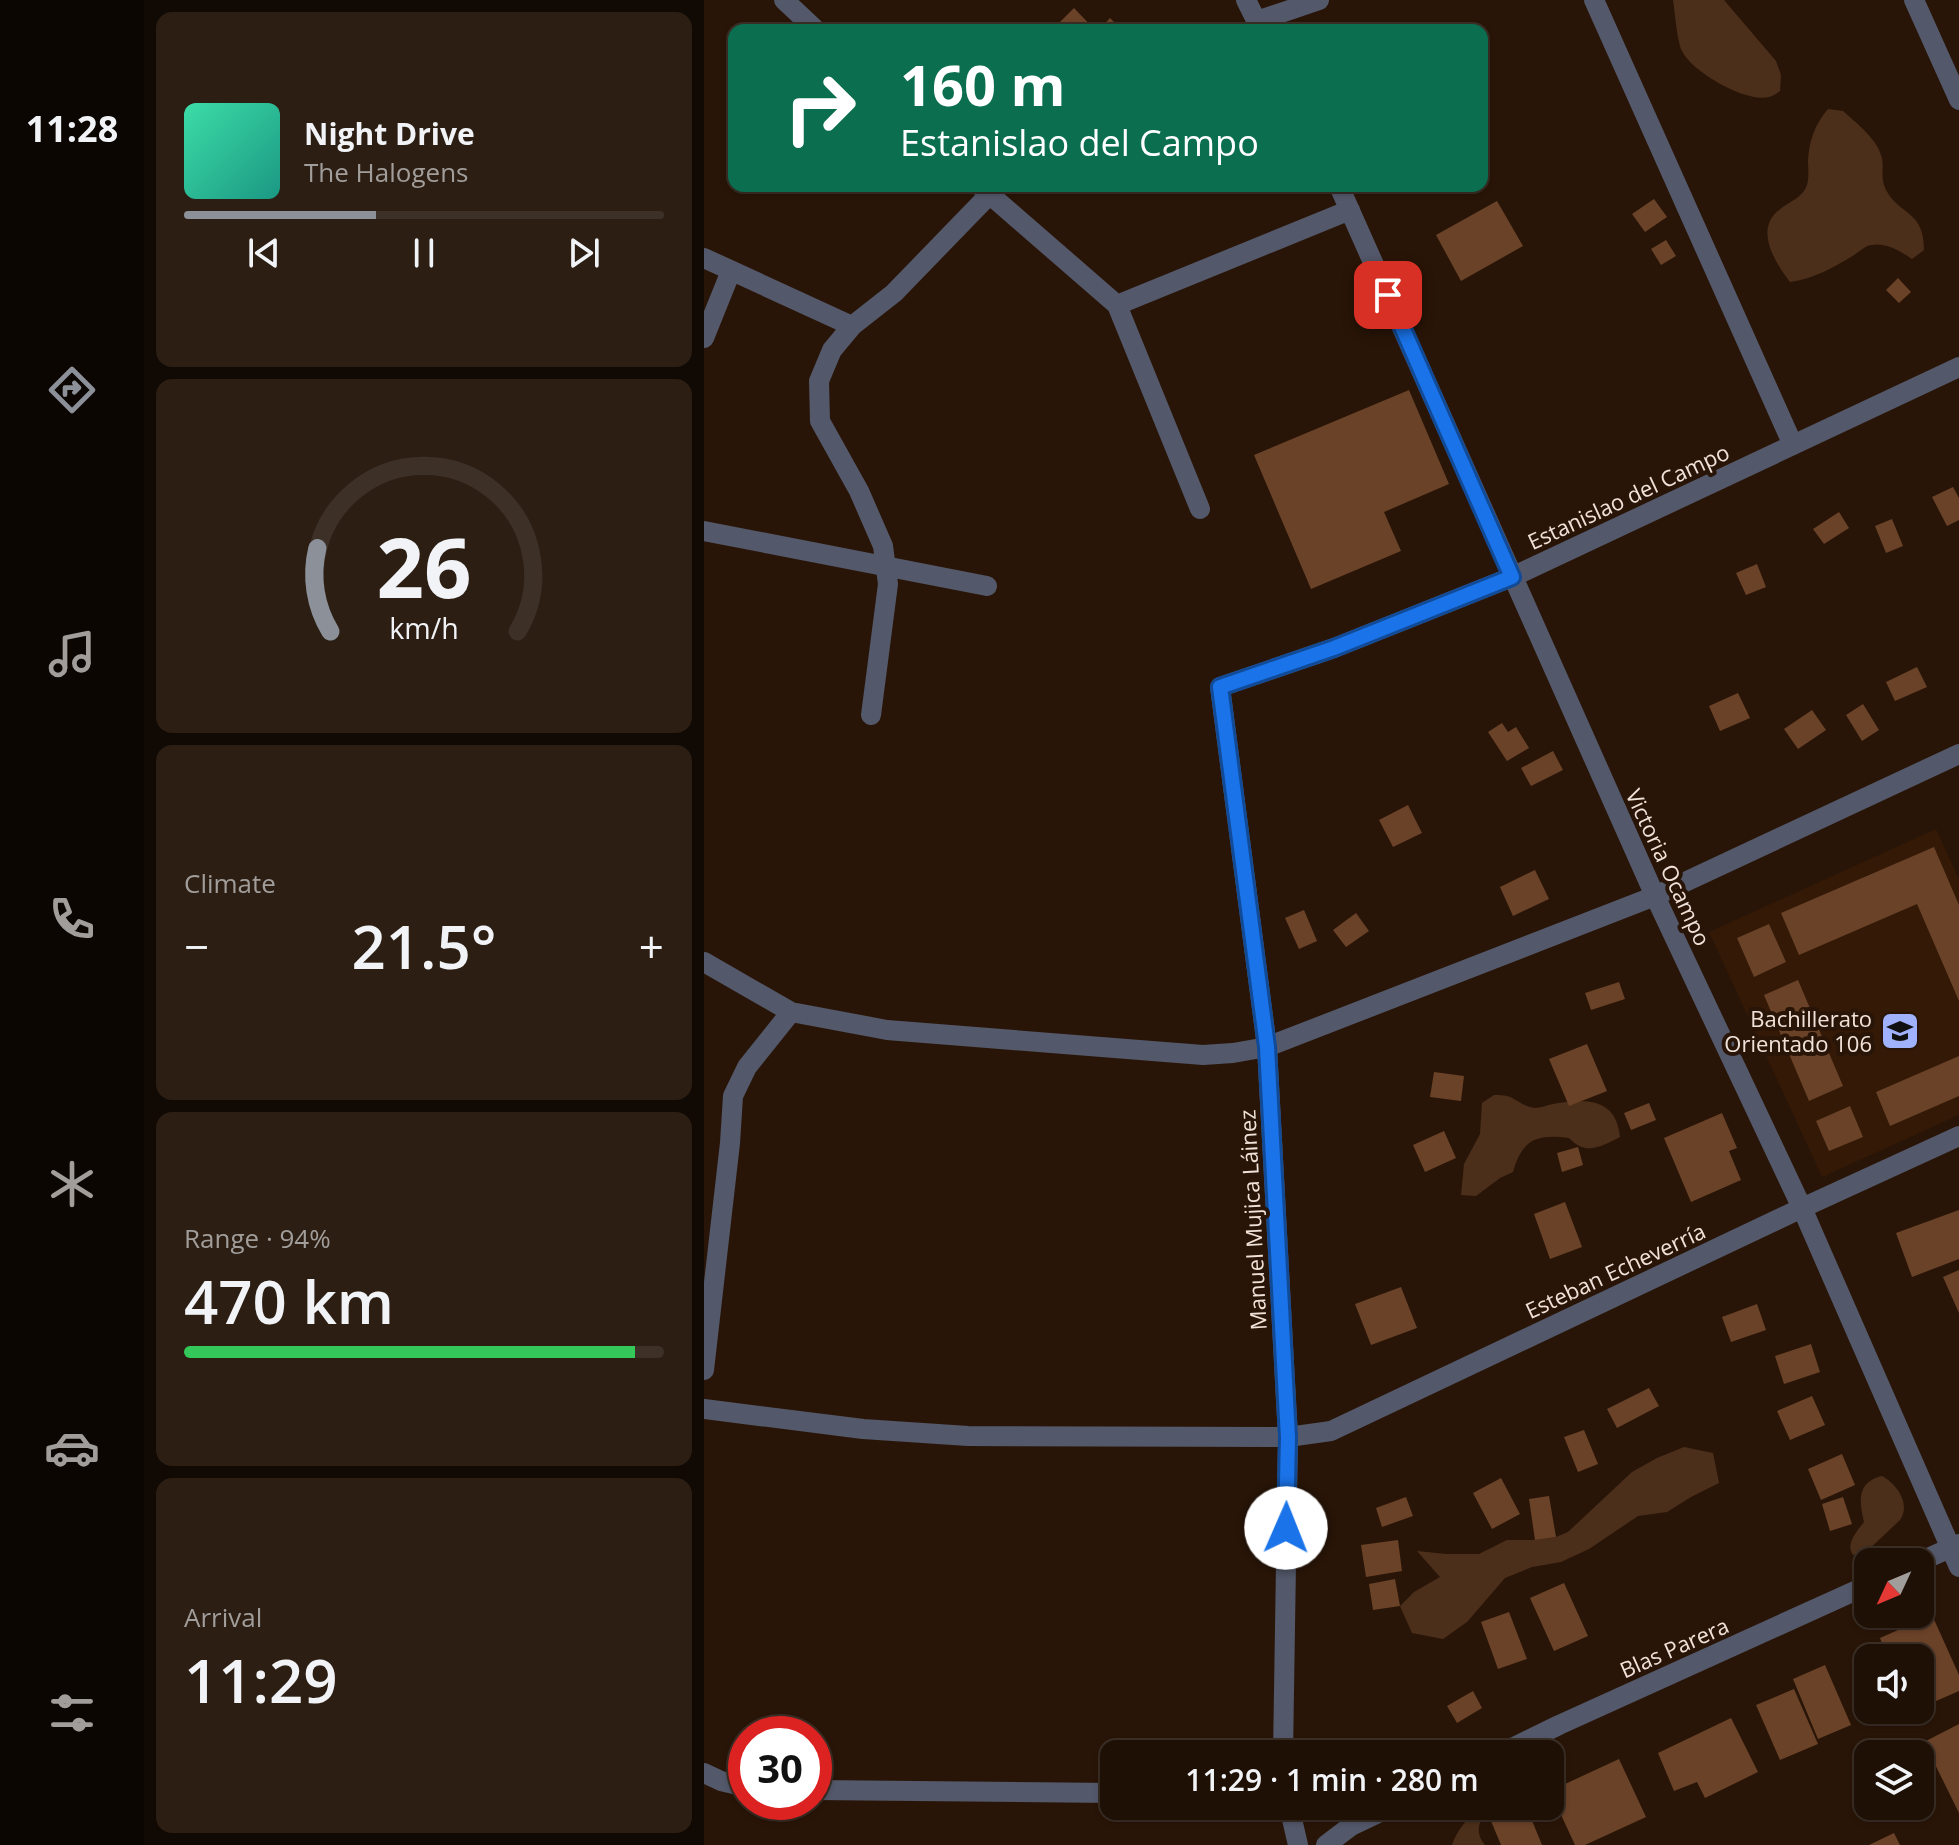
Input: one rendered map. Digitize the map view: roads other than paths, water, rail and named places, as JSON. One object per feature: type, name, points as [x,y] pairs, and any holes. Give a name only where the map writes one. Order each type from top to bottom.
[{"type":"street","points":[[784,0],[810,24]]},
{"type":"street","points":[[1246,0],[1258,24]]},
{"type":"street","points":[[1264,24],[1319,0]]},
{"type":"street","points":[[1594,0],[1793,445]]},
{"type":"street","points":[[1914,0],[1959,100]]},
{"type":"street","points":[[871,715],[888,584],[883,546],[859,491],[820,421],[819,381],[832,350],[852,326],[894,293],[982,192]]},
{"type":"street","points":[[986,192],[1117,305],[1200,509]]},
{"type":"street","name":"Victoria Ocampo","points":[[1342,192],[1655,896],[1802,1208],[1954,1546],[1959,1567]]},
{"type":"street","points":[[1117,305],[1350,210]]},
{"type":"street","points":[[704,258],[852,326]]},
{"type":"street","points":[[704,338],[731,271]]},
{"type":"street","name":"Estanislao del Campo","points":[[1220,687],[1334,648],[1512,577],[1959,367]]},
{"type":"street","points":[[704,531],[987,586]]},
{"type":"street","name":"Manuel Mujica Láinez","points":[[1220,687],[1267,1047],[1288,1437],[1283,1740]]},
{"type":"street","points":[[704,962],[791,1012],[887,1030],[1203,1055],[1233,1053],[1267,1047],[1655,896],[1959,754]]},
{"type":"street","points":[[704,1370],[733,1096],[747,1067],[791,1012]]},
{"type":"street","name":"Esteban Echeverría","points":[[704,1409],[863,1429],[968,1436],[1288,1437],[1331,1431],[1959,1136]]},
{"type":"street","points":[[1934,1555],[1954,1546]]},
{"type":"street","name":"Blas Parera","points":[[1528,1740],[1854,1591]]},
{"type":"street","points":[[704,1773],[728,1783]]},
{"type":"street","points":[[832,1790],[1100,1793]]},
{"type":"street","points":[[1292,1820],[1298,1845]]},
{"type":"street","points":[[1326,1845],[1364,1820]]},
{"type":"place","name":"Bachillerato Orientado 106","points":[[1900,1031]]}]
